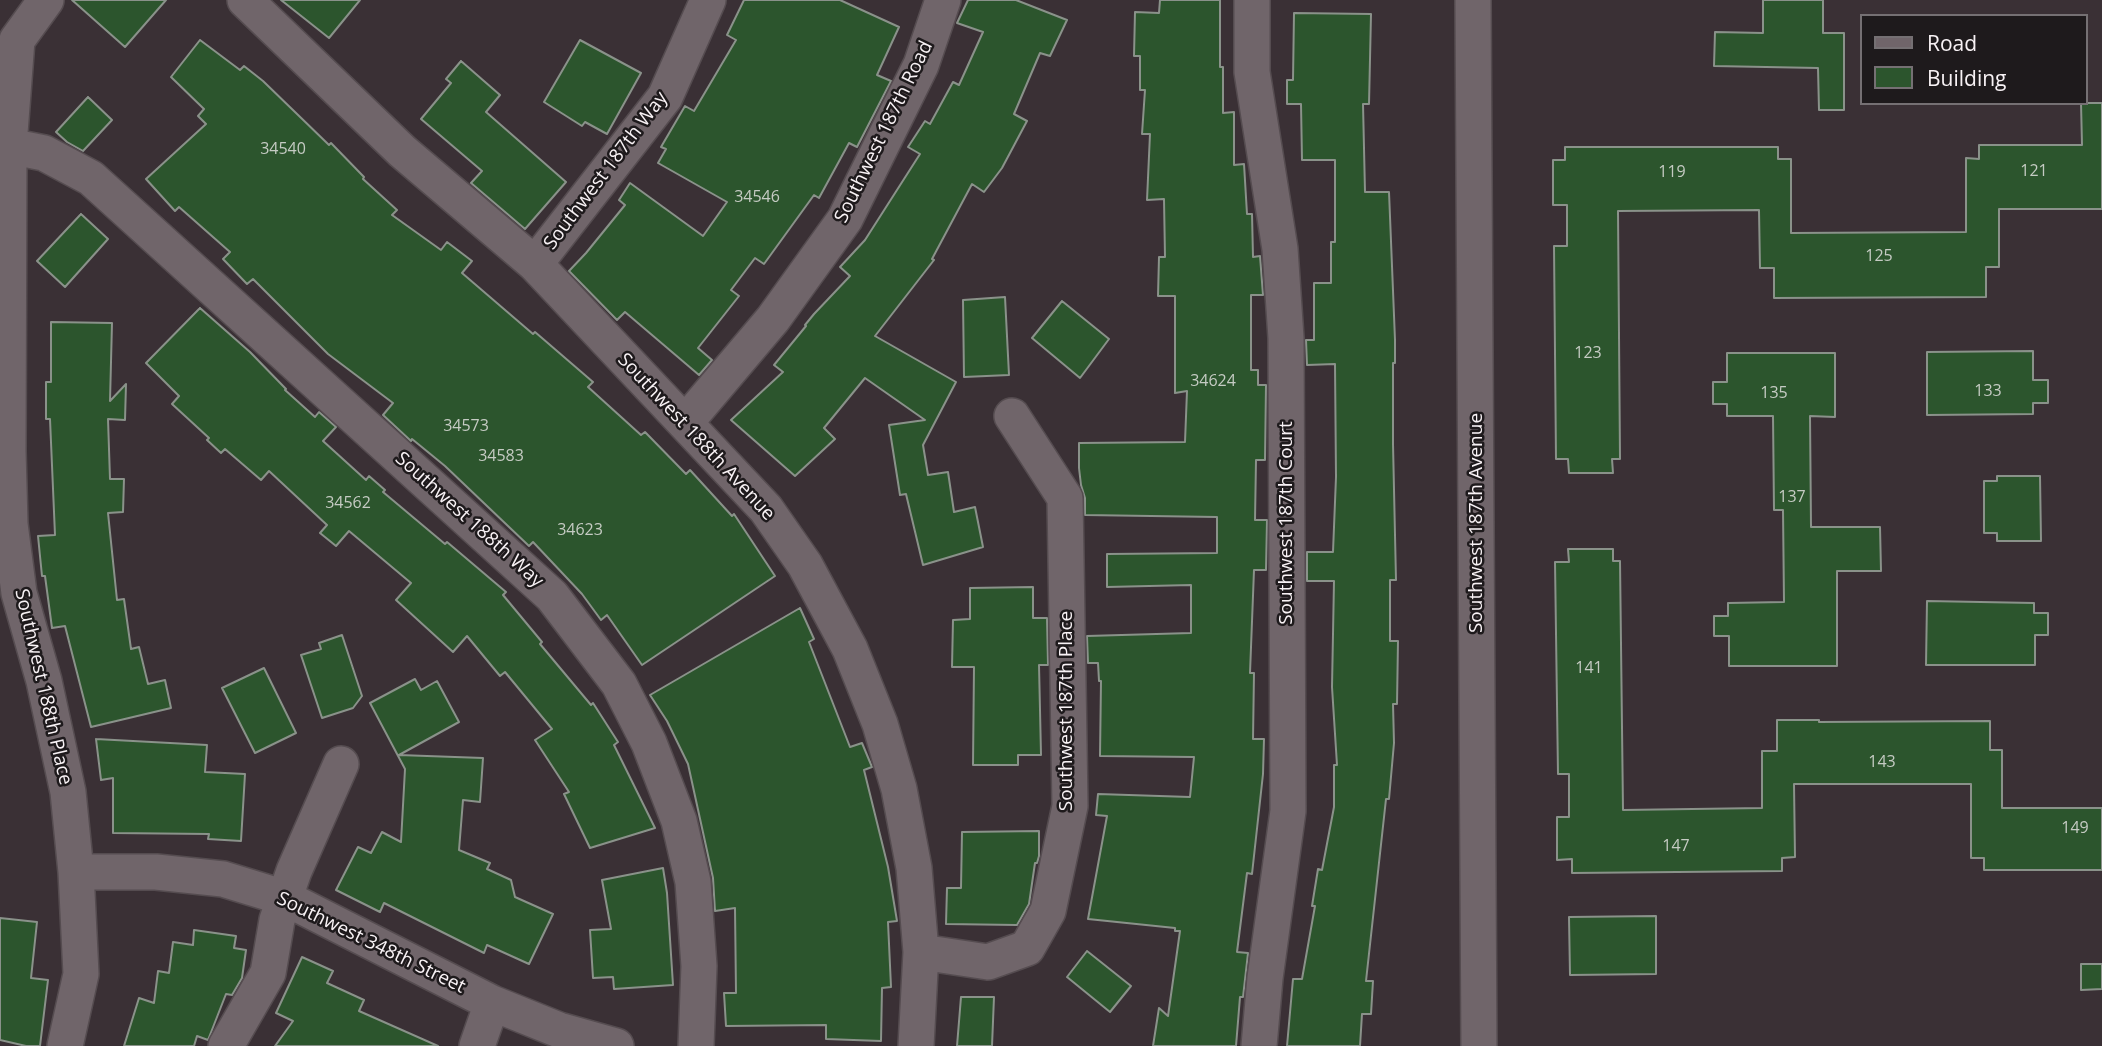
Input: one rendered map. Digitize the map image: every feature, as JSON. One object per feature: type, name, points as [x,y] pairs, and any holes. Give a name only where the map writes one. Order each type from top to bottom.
[{"type":"street","name":"Southwest 188th Place","points":[[46,0],[17,40],[9,146],[8,451],[10,524],[19,593],[44,681],[68,792],[76,872],[80,974],[65,1046]]},
{"type":"street","name":"Southwest 188th Avenue","points":[[245,0],[402,151],[535,264],[766,509],[805,565],[850,649],[880,724],[899,789],[914,868],[922,952],[916,1046]]},
{"type":"street","name":"Southwest 187th Way","points":[[535,264],[665,97],[708,0]]},
{"type":"street","name":"Southwest 187th Road","points":[[685,424],[773,319],[845,219],[921,65],[943,0]]},
{"type":"street","name":"Southwest 187th Court","points":[[1252,0],[1252,72],[1280,249],[1286,338],[1288,811],[1265,978],[1259,1046]]},
{"type":"street","name":"Southwest 187th Avenue","points":[[1474,0],[1479,1046]]},
{"type":"street","name":"Southwest 188th Way","points":[[9,146],[44,153],[91,178],[552,596],[569,618],[619,684],[649,743],[679,821],[693,882],[699,966],[696,1046]]},
{"type":"street","name":"Southwest 187th Place","points":[[922,952],[988,962],[1027,948],[1048,911],[1070,806],[1065,498],[1012,416]]},
{"type":"street","points":[[226,1046],[268,973],[277,920],[294,871],[341,764]]},
{"type":"street","name":"Southwest 348th Street","points":[[76,872],[156,872],[223,879],[285,898],[492,1003],[559,1030],[617,1046]]},
{"type":"street","points":[[477,1046],[492,1003]]},
{"type":"building","points":[[72,0],[166,0],[125,47]]},
{"type":"building","points":[[281,0],[360,0],[329,38]]},
{"type":"building","points":[[744,0],[840,0],[899,27],[877,75],[891,81],[857,147],[849,143],[819,198],[814,195],[764,264],[755,258],[731,290],[739,296],[698,348],[712,360],[699,375],[625,312],[617,320],[569,271],[625,205],[619,200],[630,183],[703,236],[727,202],[658,163],[666,149],[661,147],[685,106],[694,111],[736,40],[727,35]]},
{"type":"building","points":[[968,0],[1016,0],[1067,20],[1050,56],[1040,53],[1014,114],[1027,121],[1002,168],[984,192],[972,184],[932,259],[934,260],[875,336],[956,382],[923,445],[928,475],[948,472],[954,512],[975,507],[983,547],[923,565],[906,494],[900,495],[889,425],[925,420],[865,378],[824,428],[835,439],[795,476],[731,420],[783,372],[774,365],[814,314],[850,276],[840,267],[865,240],[920,154],[908,147],[925,121],[930,124],[953,82],[959,85],[983,32],[957,23]]},
{"type":"building","points":[[1160,0],[1220,0],[1223,113],[1234,112],[1234,165],[1244,164],[1247,214],[1252,214],[1253,257],[1260,256],[1263,295],[1251,295],[1251,370],[1258,370],[1258,385],[1266,385],[1265,460],[1256,460],[1255,520],[1267,520],[1266,570],[1254,570],[1250,673],[1254,673],[1253,739],[1264,739],[1263,774],[1252,874],[1247,873],[1237,952],[1248,953],[1243,997],[1240,997],[1236,1046],[1153,1046],[1159,1008],[1168,1016],[1180,931],[1175,931],[1175,928],[1088,919],[1107,816],[1096,815],[1098,794],[1190,797],[1194,757],[1100,756],[1101,681],[1098,663],[1088,663],[1087,636],[1191,633],[1191,585],[1107,587],[1107,554],[1217,553],[1217,517],[1085,515],[1085,498],[1079,468],[1079,443],[1185,442],[1187,391],[1175,393],[1175,296],[1158,296],[1159,257],[1165,257],[1164,199],[1147,200],[1150,134],[1142,134],[1145,90],[1140,90],[1140,56],[1134,56],[1135,12],[1159,13]]},
{"type":"building","points":[[1763,0],[1823,0],[1823,33],[1844,33],[1844,110],[1819,110],[1818,68],[1714,66],[1715,32],[1763,33]]},
{"type":"building","points":[[1294,13],[1371,14],[1369,104],[1363,104],[1365,192],[1389,192],[1395,340],[1393,444],[1396,580],[1390,580],[1390,641],[1398,641],[1397,704],[1393,704],[1394,743],[1389,799],[1386,799],[1366,981],[1373,981],[1371,1014],[1362,1014],[1360,1046],[1287,1046],[1293,979],[1302,979],[1315,906],[1312,906],[1318,869],[1322,870],[1334,807],[1334,765],[1337,765],[1332,687],[1334,581],[1307,581],[1307,552],[1333,552],[1336,477],[1335,364],[1307,365],[1306,340],[1314,340],[1314,283],[1331,283],[1331,242],[1335,242],[1335,160],[1302,160],[1301,104],[1287,104],[1287,80],[1293,80]]},
{"type":"building","points":[[200,40],[240,70],[244,66],[263,81],[329,145],[331,143],[363,179],[397,210],[392,215],[441,250],[447,242],[472,261],[462,273],[593,382],[588,387],[641,435],[645,432],[686,474],[690,470],[732,516],[734,514],[775,576],[642,665],[607,615],[601,620],[582,594],[533,542],[529,546],[445,466],[412,439],[411,441],[383,415],[393,403],[328,354],[253,279],[247,284],[223,259],[230,252],[179,207],[175,211],[146,179],[206,124],[198,116],[204,109],[171,77]]},
{"type":"building","points":[[580,40],[641,73],[607,134],[585,122],[582,126],[544,102]]},
{"type":"building","points":[[461,61],[500,95],[486,112],[566,182],[525,229],[471,183],[482,171],[421,119],[451,83],[446,79]]},
{"type":"building","points":[[88,97],[112,120],[83,151],[56,132]]},
{"type":"building","points":[[2102,103],[2102,209],[1999,209],[1999,267],[1986,267],[1986,297],[1774,298],[1774,268],[1760,268],[1759,210],[1618,211],[1620,459],[1612,459],[1613,473],[1569,473],[1568,459],[1556,459],[1554,246],[1567,246],[1567,205],[1553,205],[1553,160],[1565,160],[1565,147],[1778,147],[1778,159],[1791,159],[1791,233],[1966,232],[1966,158],[1979,159],[1979,145],[2082,145],[2081,105]]},
{"type":"building","points":[[81,214],[108,239],[65,287],[37,261]]},
{"type":"building","points":[[1005,297],[1009,375],[964,377],[963,300]]},
{"type":"building","points":[[1062,301],[1109,339],[1080,378],[1032,338]]},
{"type":"building","points":[[200,308],[250,352],[285,390],[315,417],[319,412],[336,427],[323,441],[366,480],[369,476],[385,490],[383,492],[506,592],[503,595],[542,642],[540,644],[591,705],[593,703],[618,742],[614,745],[655,828],[590,848],[564,794],[569,792],[535,740],[552,729],[505,672],[500,676],[467,636],[453,652],[396,600],[411,583],[349,531],[336,546],[320,533],[327,525],[269,471],[261,480],[225,449],[221,453],[207,440],[209,438],[172,404],[179,396],[146,363]]},
{"type":"building","points":[[51,322],[112,323],[110,401],[126,384],[125,420],[108,419],[110,479],[124,479],[123,512],[108,513],[117,600],[124,599],[131,649],[139,647],[148,684],[165,680],[171,708],[91,727],[65,626],[52,628],[38,536],[55,535],[50,419],[46,419],[46,382],[51,382]]},
{"type":"building","points":[[2033,351],[2033,380],[2048,380],[2048,403],[2033,403],[2033,414],[1927,415],[1927,352]]},
{"type":"building","points":[[1727,353],[1835,353],[1835,417],[1810,416],[1811,527],[1880,527],[1881,571],[1837,571],[1837,666],[1729,666],[1729,636],[1714,636],[1714,616],[1728,616],[1728,603],[1784,602],[1783,510],[1774,510],[1773,416],[1727,416],[1727,404],[1713,404],[1713,382],[1727,382]]},
{"type":"building","points":[[1997,476],[2040,476],[2041,541],[1997,541],[1997,533],[1984,533],[1984,481],[1997,481]]},
{"type":"building","points":[[1568,549],[1613,549],[1613,561],[1620,561],[1623,810],[1762,808],[1762,751],[1777,751],[1777,720],[1990,721],[1990,750],[2002,750],[2002,808],[2102,808],[2102,870],[1984,870],[1984,858],[1971,858],[1971,784],[1794,784],[1795,857],[1782,858],[1782,871],[1572,873],[1572,859],[1557,860],[1557,817],[1569,817],[1569,774],[1558,774],[1555,562],[1569,562]]},
{"type":"building","points":[[1033,587],[1033,618],[1047,618],[1048,665],[1039,665],[1041,755],[1018,755],[1018,765],[973,765],[974,667],[952,667],[953,620],[970,619],[970,588]]},
{"type":"building","points":[[1927,601],[2034,603],[2034,613],[2048,613],[2048,635],[2035,635],[2035,665],[1926,665]]},
{"type":"building","points":[[800,608],[814,639],[809,642],[850,747],[862,743],[872,767],[864,770],[888,867],[897,921],[888,922],[891,987],[882,988],[881,1041],[826,1039],[826,1025],[726,1026],[724,993],[736,993],[735,908],[715,911],[713,878],[688,764],[667,721],[650,695]]},
{"type":"building","points":[[342,635],[362,696],[353,708],[322,718],[301,655],[321,649],[319,643]]},
{"type":"building","points":[[264,668],[296,733],[255,753],[222,688]]},
{"type":"building","points":[[415,679],[421,690],[437,681],[459,722],[399,755],[483,758],[480,802],[463,800],[459,850],[490,863],[487,869],[511,880],[515,897],[553,914],[529,964],[487,945],[484,953],[384,903],[380,912],[336,890],[358,847],[371,853],[382,832],[401,842],[405,769],[370,703]]},
{"type":"building","points":[[96,739],[207,745],[205,772],[245,774],[241,841],[208,839],[209,834],[113,833],[113,778],[101,780]]},
{"type":"building","points":[[1039,831],[1039,856],[1035,863],[1029,904],[1017,925],[946,924],[947,888],[961,888],[962,832]]},
{"type":"building","points":[[663,868],[673,985],[614,989],[613,977],[593,978],[590,930],[611,929],[602,880]]},
{"type":"building","points":[[1656,916],[1656,974],[1570,975],[1569,917]]},
{"type":"building","points":[[0,918],[37,922],[31,978],[48,980],[40,1046],[0,1040]]},
{"type":"building","points":[[194,930],[236,936],[234,948],[246,950],[242,978],[232,995],[226,994],[208,1040],[197,1036],[194,1046],[124,1046],[139,998],[154,1003],[158,971],[169,973],[173,942],[193,945]]},
{"type":"building","points":[[1087,951],[1131,986],[1110,1012],[1067,977]]},
{"type":"building","points":[[302,957],[333,971],[327,983],[364,1000],[359,1011],[438,1046],[275,1046],[293,1021],[276,1013]]},
{"type":"building","points":[[2081,964],[2102,964],[2102,989],[2081,990]]},
{"type":"building","points":[[961,997],[994,997],[992,1046],[957,1046]]}]
